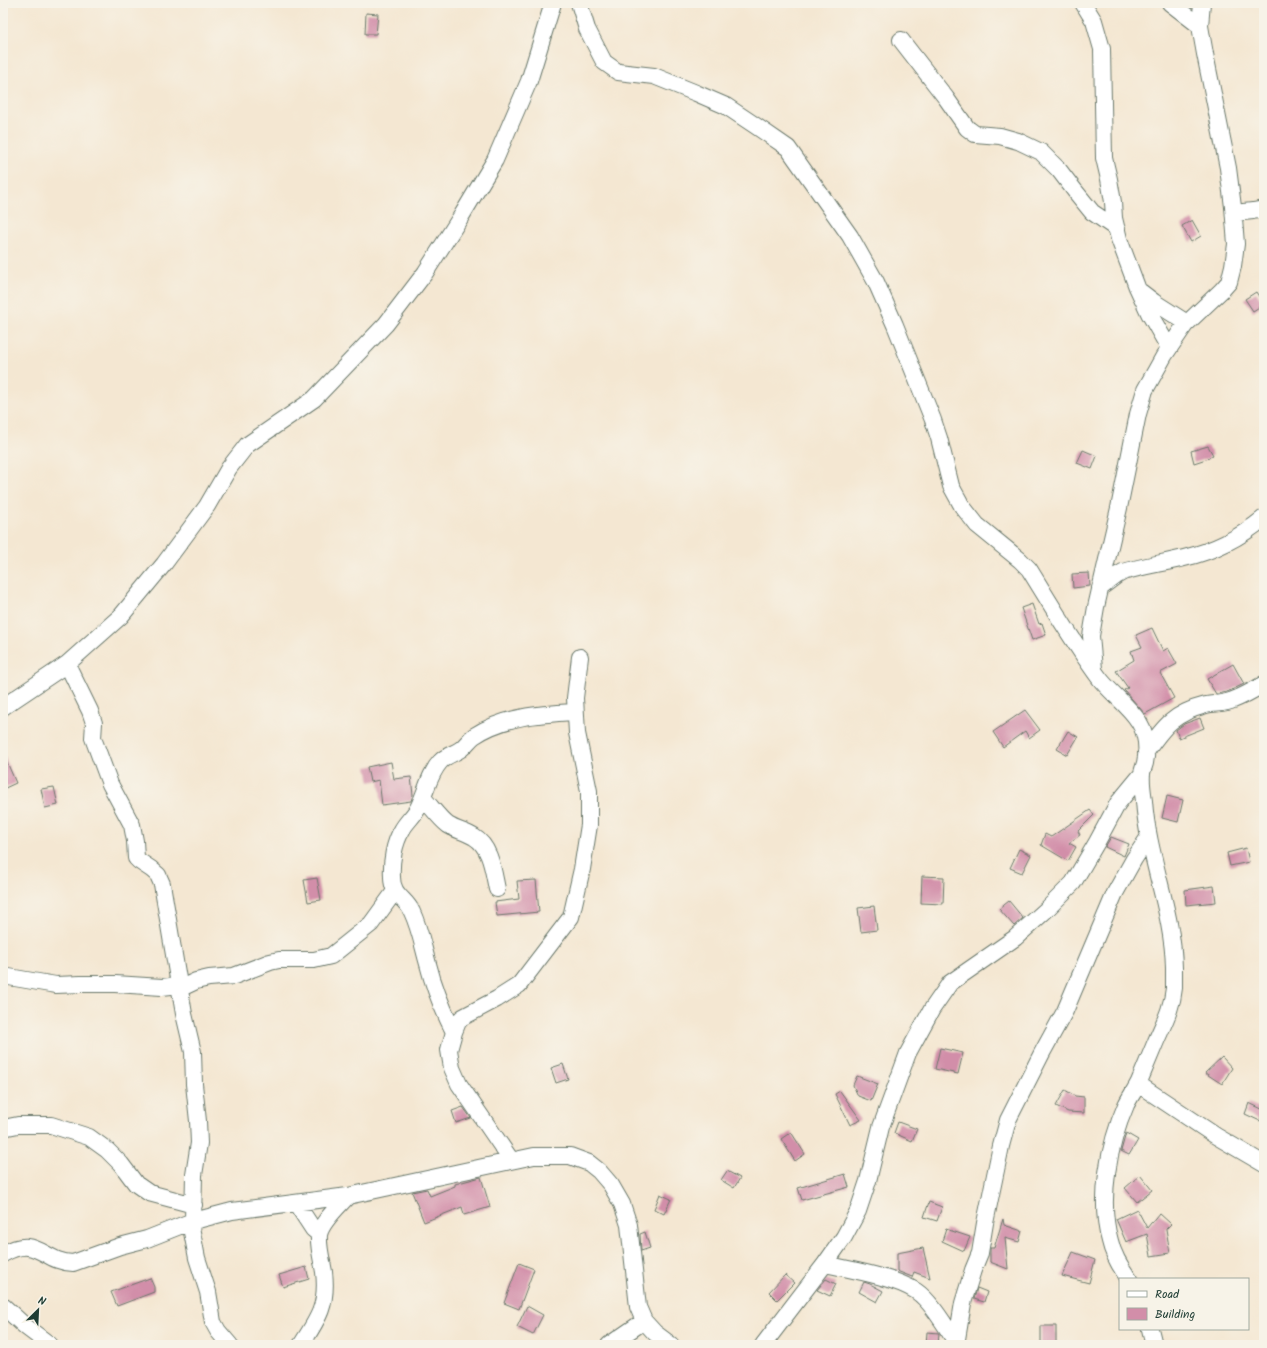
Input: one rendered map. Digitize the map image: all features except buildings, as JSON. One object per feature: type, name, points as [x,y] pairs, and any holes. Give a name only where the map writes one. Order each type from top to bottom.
[{"type":"street","points":[[3,707],[67,664],[121,616],[164,564],[207,506],[229,468],[247,445],[314,398],[386,324],[425,273],[495,160],[529,81],[553,3]]},
{"type":"street","points":[[579,3],[587,29],[604,62],[618,72],[654,76],[726,106],[788,148],[850,236],[876,282],[933,420],[951,486],[962,506],[977,525],[1029,569],[1071,638],[1094,670],[1139,722],[1147,741],[1146,761],[1142,774],[1148,838],[1159,879],[1173,951],[1174,988],[1168,1016],[1138,1084],[1126,1106],[1109,1162],[1105,1195],[1105,1218],[1110,1243],[1121,1267],[1128,1278]]},
{"type":"street","points":[[1083,3],[1094,21],[1102,49],[1104,158],[1113,202],[1114,218],[1128,265],[1137,288],[1169,348]]},
{"type":"street","points":[[1170,3],[1200,26]]},
{"type":"street","points":[[1094,670],[1091,636],[1138,414],[1145,390],[1169,348],[1187,322],[1229,282],[1233,266],[1236,244],[1234,213],[1228,168],[1214,104],[1200,26],[1202,3]]},
{"type":"street","points":[[901,40],[946,98],[967,128],[975,134],[1000,136],[1018,140],[1041,152],[1059,170],[1092,212],[1117,230]]},
{"type":"street","points":[[1234,213],[1254,211],[1264,208]]},
{"type":"street","points":[[1137,288],[1154,302],[1187,322]]},
{"type":"street","points":[[1100,588],[1124,572],[1184,558],[1210,550],[1237,538],[1264,518]]},
{"type":"street","points":[[511,1160],[459,1084],[452,1068],[449,1050],[458,1022],[463,1017],[497,999],[519,985],[571,917],[582,869],[589,825],[589,791],[577,733],[575,712],[575,698],[580,657]]},
{"type":"street","points":[[67,664],[90,711],[94,723],[93,738],[110,784],[132,825],[136,858],[158,875],[162,884],[179,987],[193,1052],[199,1143],[194,1176],[194,1205],[191,1221],[197,1258],[208,1292],[213,1322],[230,1345]]},
{"type":"street","points":[[1146,752],[1159,733],[1172,720],[1190,710],[1233,701],[1264,685]]},
{"type":"street","points":[[454,1032],[442,1007],[428,964],[420,931],[412,910],[395,892],[392,878],[396,843],[402,830],[423,798],[434,771],[446,756],[461,749],[473,737],[490,728],[513,719],[544,714],[575,712]]},
{"type":"street","points":[[763,1345],[825,1264],[844,1237],[858,1211],[868,1181],[881,1127],[908,1053],[932,1009],[950,983],[1015,938],[1046,910],[1072,883],[1097,842],[1118,803],[1142,774]]},
{"type":"street","points":[[423,798],[441,818],[450,825],[480,840],[486,847],[497,889]]},
{"type":"street","points":[[956,1344],[963,1303],[980,1253],[1001,1146],[1008,1120],[1065,1011],[1115,893],[1134,859],[1148,838]]},
{"type":"street","points":[[3,976],[62,986],[71,984],[115,984],[162,988],[179,987],[209,978],[234,976],[279,960],[314,960],[332,956],[371,924],[395,892]]},
{"type":"street","points":[[1138,1084],[1216,1136],[1264,1164]]},
{"type":"street","points":[[3,1128],[18,1125],[50,1125],[89,1137],[107,1150],[121,1164],[136,1184],[149,1193],[194,1205]]},
{"type":"street","points":[[3,1254],[13,1248],[26,1246],[40,1250],[55,1259],[73,1264],[120,1246],[147,1239],[191,1221],[232,1211],[348,1196],[534,1156],[570,1156],[588,1163],[599,1171],[611,1185],[622,1204],[629,1225],[638,1307],[644,1321],[655,1333],[671,1345]]},
{"type":"street","points":[[301,1345],[319,1318],[325,1296],[324,1273],[319,1248],[319,1234],[324,1225],[348,1196]]},
{"type":"street","points":[[296,1203],[313,1229],[319,1234]]},
{"type":"street","points":[[825,1264],[899,1282],[917,1292],[932,1307],[956,1344]]},
{"type":"street","points":[[3,1306],[26,1327],[50,1345]]},
{"type":"street","points":[[609,1345],[644,1321]]},
{"type":"street","points":[[1150,1330],[1154,1345]]}]
